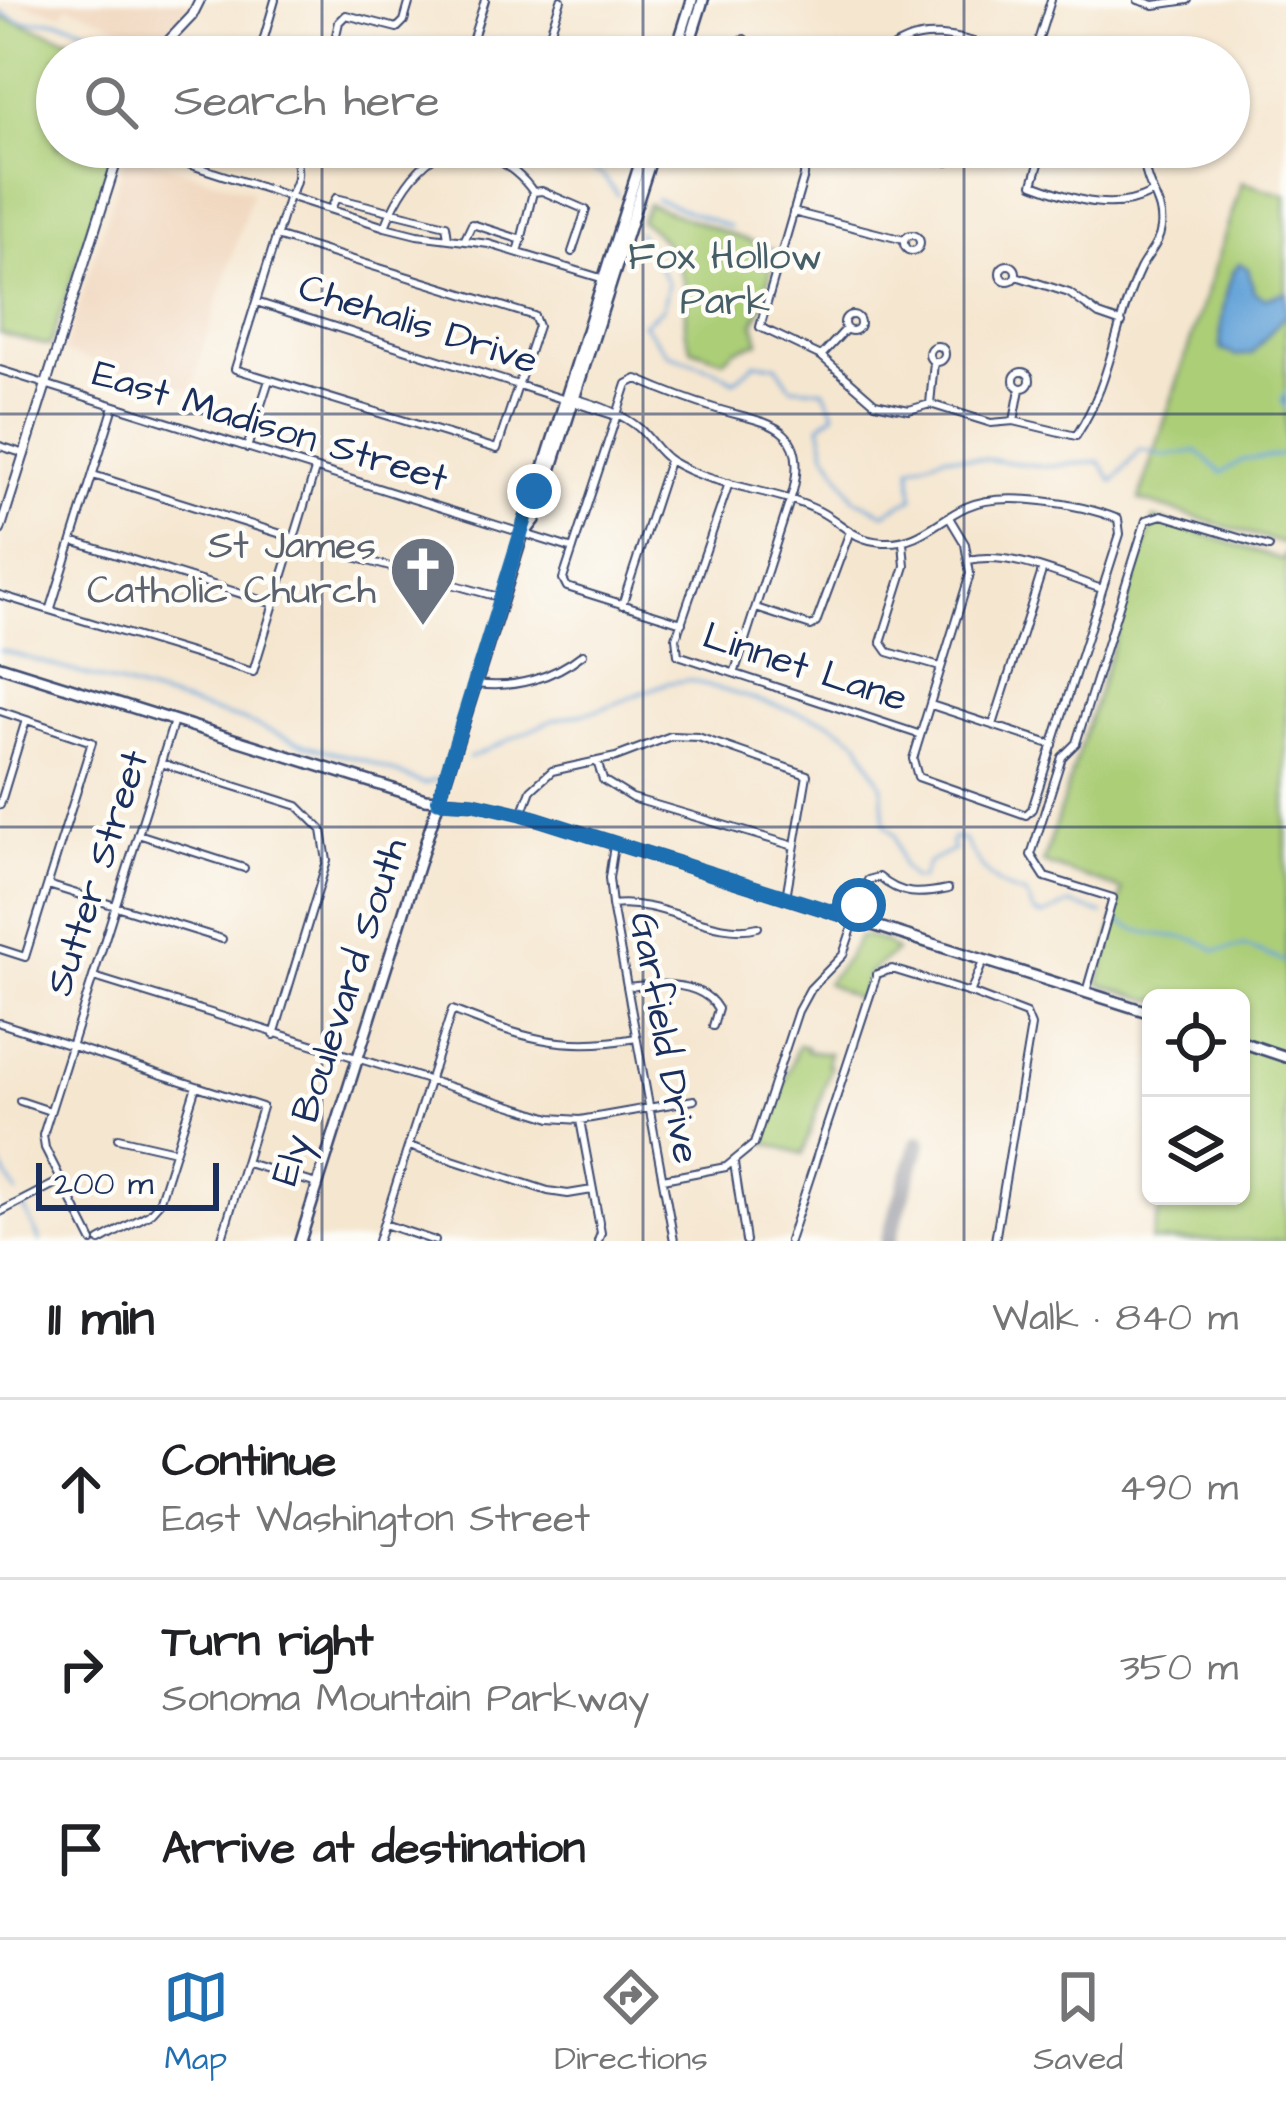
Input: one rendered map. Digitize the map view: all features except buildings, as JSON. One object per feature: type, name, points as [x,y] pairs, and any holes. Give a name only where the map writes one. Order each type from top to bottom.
[{"type":"main road","points":[[681,36],[692,0]]},
{"type":"main road","points":[[692,36],[703,0]]},
{"type":"main road","points":[[607,280],[639,168]]},
{"type":"main road","points":[[607,280],[648,168]]},
{"type":"main road","name":"Ely Boulevard South","points":[[300,1241],[502,598],[523,535],[536,520],[607,280]]},
{"type":"main road","points":[[0,666],[438,801],[522,814],[1142,1010]]},
{"type":"main road","points":[[1250,1045],[1286,1057]]},
{"type":"street","points":[[173,36],[200,0]]},
{"type":"street","points":[[265,36],[275,0]]},
{"type":"street","points":[[336,36],[346,15],[398,28],[410,0]]},
{"type":"street","points":[[473,36],[484,0]]},
{"type":"street","points":[[550,36],[561,0]]},
{"type":"street","points":[[1040,36],[1051,0]]},
{"type":"street","points":[[1138,0],[1154,5],[1188,0]]},
{"type":"street","points":[[0,530],[114,168]]},
{"type":"street","points":[[201,168],[386,227],[465,239],[607,280]]},
{"type":"street","points":[[276,236],[534,316],[538,321],[497,449],[235,369],[296,168]]},
{"type":"street","points":[[386,227],[395,199],[423,168]]},
{"type":"street","points":[[510,168],[533,192]]},
{"type":"street","points":[[804,168],[760,327],[821,356],[875,403],[909,410],[930,404],[991,423],[1014,421],[1076,436],[1098,402],[1141,266],[1160,233],[1160,207],[1143,168]]},
{"type":"street","points":[[1038,168],[1033,184],[1099,205],[1118,206],[1152,194]]},
{"type":"street","points":[[533,192],[542,191],[586,210],[572,251]]},
{"type":"street","points":[[518,253],[533,192]]},
{"type":"street","points":[[331,209],[336,198],[446,225],[448,238]]},
{"type":"street","points":[[793,212],[904,241]]},
{"type":"street","points":[[465,239],[472,224],[522,240]]},
{"type":"street","points":[[1016,276],[1070,293],[1099,315],[1122,323]]},
{"type":"street","name":"Chehalis Drive","points":[[256,302],[616,416]]},
{"type":"street","points":[[821,356],[846,329]]},
{"type":"street","points":[[930,404],[934,362]]},
{"type":"street","name":"East Madison Street","points":[[0,370],[523,535]]},
{"type":"street","points":[[523,535],[573,549],[627,384],[637,379],[717,409],[774,423],[797,459],[797,475],[735,671]]},
{"type":"street","points":[[248,448],[268,380]]},
{"type":"street","points":[[1014,421],[1020,388]]},
{"type":"street","points":[[51,608],[114,406]]},
{"type":"street","points":[[616,416],[640,429],[669,460],[817,511],[849,534],[878,542],[903,542],[964,508],[983,503],[1052,500],[1118,519],[1120,534],[1032,809],[1026,815],[918,778],[913,765],[968,588],[965,544],[950,519]]},
{"type":"street","points":[[0,446],[25,454]]},
{"type":"street","points":[[622,605],[669,460]]},
{"type":"street","points":[[0,595],[253,672],[315,470]]},
{"type":"street","points":[[93,475],[294,538]]},
{"type":"street","points":[[682,623],[728,483]]},
{"type":"street","points":[[1086,992],[1113,898],[1045,877],[1031,855],[1062,757],[1076,742],[1146,520],[1162,515],[1268,547]]},
{"type":"street","points":[[755,608],[811,626],[816,623],[849,534]]},
{"type":"street","points":[[72,541],[274,604]]},
{"type":"street","points":[[903,542],[905,566],[881,642],[888,652],[941,668]]},
{"type":"street","name":"Linnet Lane","points":[[573,549],[563,579],[567,587],[682,623],[678,655],[920,734]]},
{"type":"street","points":[[343,554],[488,598],[502,598]]},
{"type":"street","points":[[969,560],[994,558],[1102,589]]},
{"type":"street","points":[[993,725],[1042,571]]},
{"type":"street","points":[[477,684],[515,686],[584,654]]},
{"type":"street","points":[[932,705],[1053,745]]},
{"type":"street","points":[[0,711],[92,742],[25,957],[0,949]]},
{"type":"street","points":[[0,805],[26,720]]},
{"type":"street","name":"Sutter Street","points":[[96,1241],[60,1181],[43,1135],[175,721]]},
{"type":"street","points":[[522,814],[540,778],[656,740],[686,736],[802,770],[808,783],[785,897]]},
{"type":"street","points":[[597,761],[602,780],[632,798],[795,847]]},
{"type":"street","points":[[161,763],[298,806],[322,830],[327,861],[274,1035]]},
{"type":"street","points":[[138,834],[244,868]]},
{"type":"street","name":"Garfield Drive","points":[[614,845],[611,905],[674,1241]]},
{"type":"street","points":[[662,1179],[734,1163],[754,1144],[800,1005],[841,958],[868,880],[873,877],[902,893],[948,889]]},
{"type":"street","points":[[48,885],[222,939]]},
{"type":"street","points":[[611,905],[648,904],[738,931],[758,927]]},
{"type":"street","points":[[970,992],[983,962]]},
{"type":"street","points":[[790,1241],[877,974],[892,969],[1026,1014],[1031,1026],[995,1241]]},
{"type":"street","points":[[94,977],[551,1118],[580,1120],[694,1100]]},
{"type":"street","points":[[627,987],[673,984],[709,998],[718,1009],[713,1026]]},
{"type":"street","points":[[378,1241],[452,1010],[534,1039],[568,1045],[636,1038]]},
{"type":"street","points":[[0,1023],[262,1106],[221,1241]]},
{"type":"street","points":[[96,1241],[149,1214],[159,1203],[196,1086]]},
{"type":"street","points":[[20,1101],[50,1111]]},
{"type":"street","points":[[580,1120],[601,1233],[598,1241]]},
{"type":"street","points":[[118,1138],[175,1150]]},
{"type":"street","points":[[409,1146],[548,1191],[592,1190]]},
{"type":"street","points":[[248,1163],[317,1184]]},
{"type":"street","points":[[734,1163],[746,1241]]},
{"type":"street","points":[[0,1212],[60,1181]]},
{"type":"street","points":[[384,1224],[435,1241]]},
{"type":"shaded area","points":[[11,0],[184,0],[188,5],[162,36],[137,36],[67,5],[63,14]]},
{"type":"shaded area","points":[[122,168],[176,168],[252,192],[190,391],[64,352]]},
{"type":"green space","points":[[0,17],[59,36],[36,36],[36,168],[108,168],[50,346],[0,333]]},
{"type":"green space","points":[[1242,182],[1286,195],[1286,545],[1139,500]]},
{"type":"green space","name":"Fox Hollow Park","points":[[648,204],[774,250],[765,302],[754,323],[759,342],[735,350],[724,360],[692,349],[682,275],[661,239],[640,221]]},
{"type":"green space","points":[[1154,518],[1282,560],[1286,553],[1286,1241],[1150,1241],[1161,1205],[1250,1205],[1250,989],[1142,989],[1142,997],[1099,984],[1122,890],[1043,863]]},
{"type":"green space","points":[[859,937],[886,942],[896,951],[870,972],[859,1000],[826,983]]},
{"type":"green space","points":[[798,1045],[807,1047],[806,1051],[830,1053],[827,1064],[831,1066],[803,1154],[763,1142]]},
{"type":"water","points":[[1240,263],[1248,268],[1254,292],[1265,298],[1286,292],[1286,314],[1252,354],[1236,356],[1221,349],[1221,328],[1227,290]]},
{"type":"waterway","points":[[0,11],[26,22],[72,24],[102,36]]},
{"type":"waterway","points":[[590,168],[618,195]]},
{"type":"waterway","points":[[656,199],[730,227]]},
{"type":"waterway","points":[[638,232],[668,283],[663,308],[643,324],[668,354],[734,381],[755,363],[776,365],[791,387],[823,389],[835,413],[820,425],[826,452],[855,499],[884,513],[913,498],[911,467],[946,455],[1044,466],[1100,462],[1113,482],[1141,449],[1166,456],[1196,451],[1222,473],[1242,460],[1283,455],[1286,440]]},
{"type":"waterway","points":[[1286,391],[1282,400],[1286,408]]},
{"type":"waterway","points":[[0,650],[242,720],[424,784],[435,780]]},
{"type":"waterway","points":[[469,758],[553,720],[689,680],[830,722],[858,740],[882,786],[885,824],[895,835],[902,866],[912,878],[921,879],[928,863],[954,850],[954,837],[964,840],[996,882],[1026,895],[1034,913],[1043,916],[1070,904],[1103,914]]},
{"type":"waterway","points":[[1115,918],[1141,931],[1193,940],[1216,951],[1244,946],[1286,962]]},
{"type":"waterway","points":[[0,1164],[17,1193]]},
{"type":"waterway","points":[[23,1206],[40,1241]]},
{"type":"taxiway","points":[[888,1241],[919,1143]]},
{"type":"place","name":"St James Catholic Church","points":[[423,628]]},
{"type":"route","points":[[534,491],[438,801],[522,814],[855,919],[859,905]]}]
